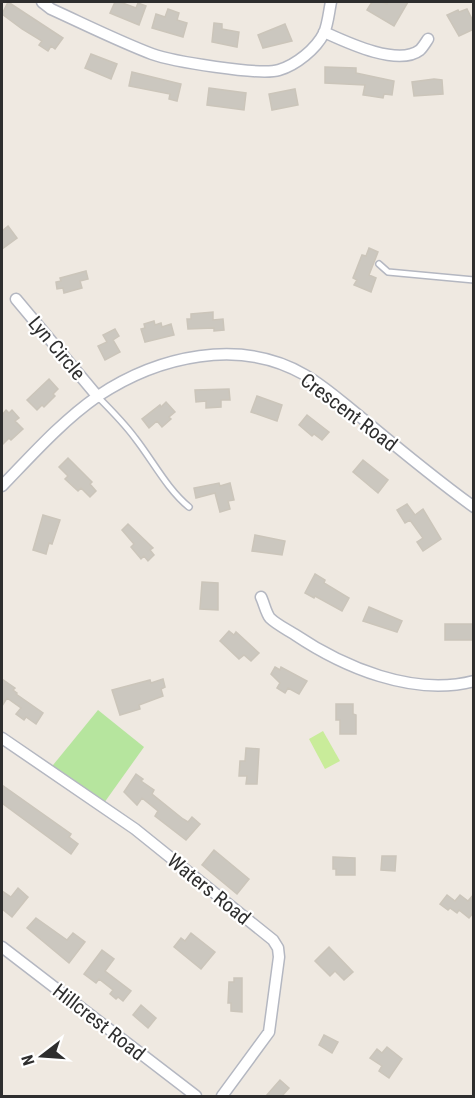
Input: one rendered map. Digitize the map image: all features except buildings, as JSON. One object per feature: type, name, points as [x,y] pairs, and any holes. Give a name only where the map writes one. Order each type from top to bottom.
[{"type":"street","points":[[42,2],[51,9],[154,55],[258,72],[278,71],[293,64],[310,51],[324,32],[331,2]]},
{"type":"street","points":[[324,32],[368,51],[408,56],[420,50],[429,39]]},
{"type":"street","name":"Lyn Circle","points":[[16,299],[98,397]]},
{"type":"street","name":"Crescent Road","points":[[2,486],[57,430],[98,397],[120,383],[148,370],[184,359],[228,354],[271,360],[304,375],[325,389],[434,478],[474,507]]},
{"type":"street","points":[[261,597],[269,617],[316,649],[351,665],[415,684],[440,686],[474,681]]},
{"type":"street","name":"Waters Road","points":[[2,738],[135,829],[273,940],[278,948],[277,986],[272,999],[269,1032],[222,1096]]},
{"type":"street","name":"Hillcrest Road","points":[[2,947],[196,1096]]},
{"type":"lane","points":[[379,264],[388,272],[474,280]]},
{"type":"lane","points":[[98,397],[135,438],[160,473],[189,507]]},
{"type":"green space","points":[[98,710],[144,747],[99,810],[49,770]]},
{"type":"green space","points":[[323,731],[340,761],[325,769],[309,739]]}]
